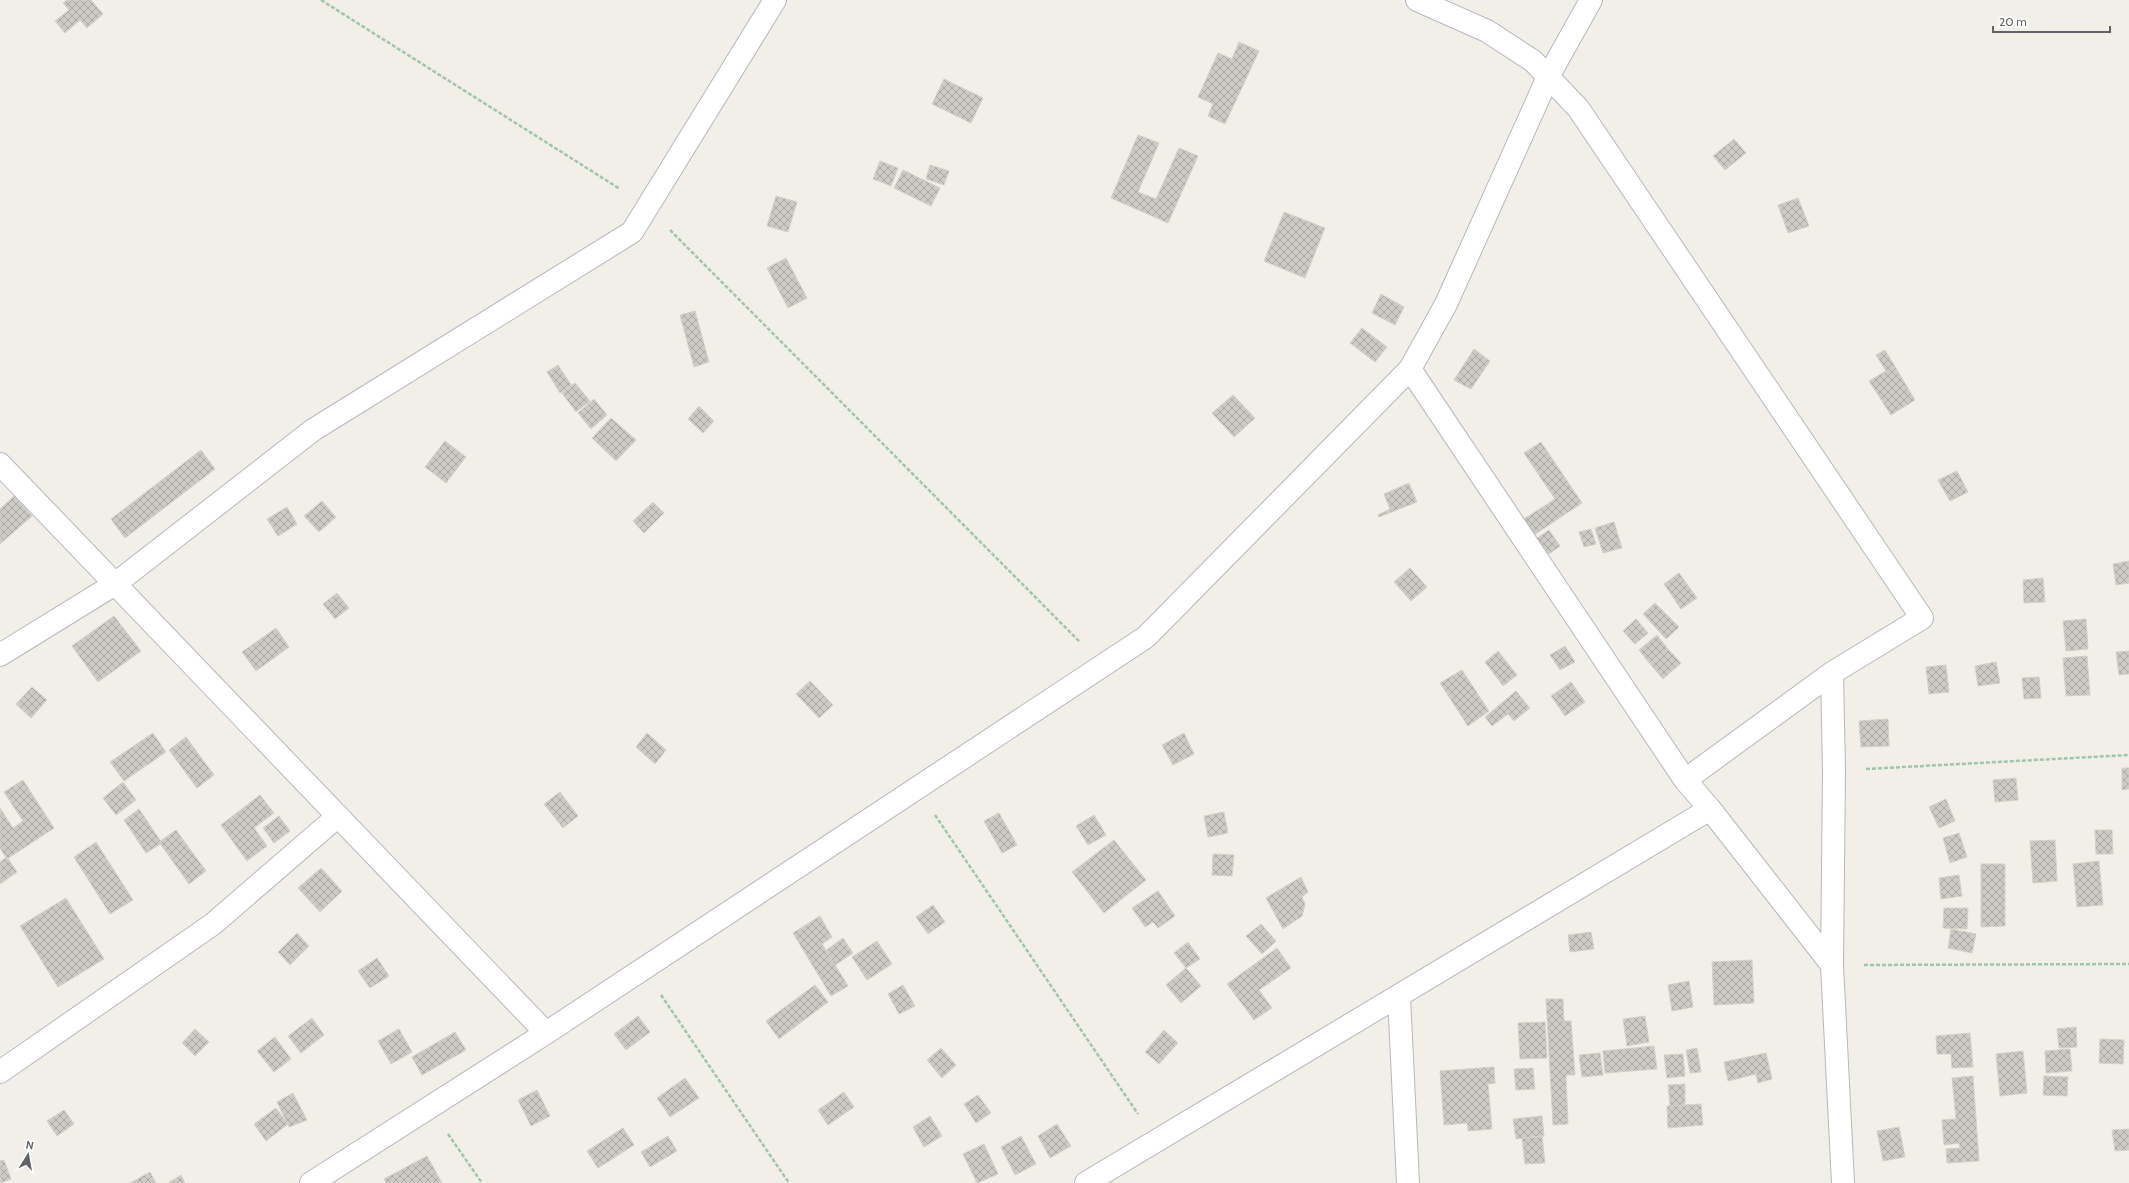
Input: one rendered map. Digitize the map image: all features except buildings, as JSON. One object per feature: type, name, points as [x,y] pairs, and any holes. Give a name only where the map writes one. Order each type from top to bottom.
[{"type":"street","points":[[0,655],[116,584],[313,430],[632,232],[775,0]]},
{"type":"street","points":[[1416,0],[1487,31],[1533,61],[1578,108],[1922,618],[1832,673],[1684,780]]},
{"type":"street","points":[[311,1183],[546,1033],[1146,637],[1410,369],[1446,304],[1548,77],[1591,0]]},
{"type":"street","points":[[1410,369],[1684,780],[1710,810],[1832,965]]},
{"type":"street","points":[[0,464],[546,1033]]},
{"type":"street","points":[[1832,673],[1834,771],[1832,965],[1843,1183]]},
{"type":"street","points":[[1086,1183],[1710,810]]},
{"type":"street","points":[[0,1072],[213,924],[338,816]]},
{"type":"street","points":[[1399,996],[1408,1183]]},
{"type":"path","points":[[321,0],[647,207],[1104,665]]},
{"type":"path","points":[[1834,771],[2129,755]]},
{"type":"path","points":[[917,788],[1157,1141]]},
{"type":"path","points":[[1832,965],[2129,964]]},
{"type":"path","points":[[643,969],[789,1183]]},
{"type":"path","points":[[429,1108],[482,1183]]}]
